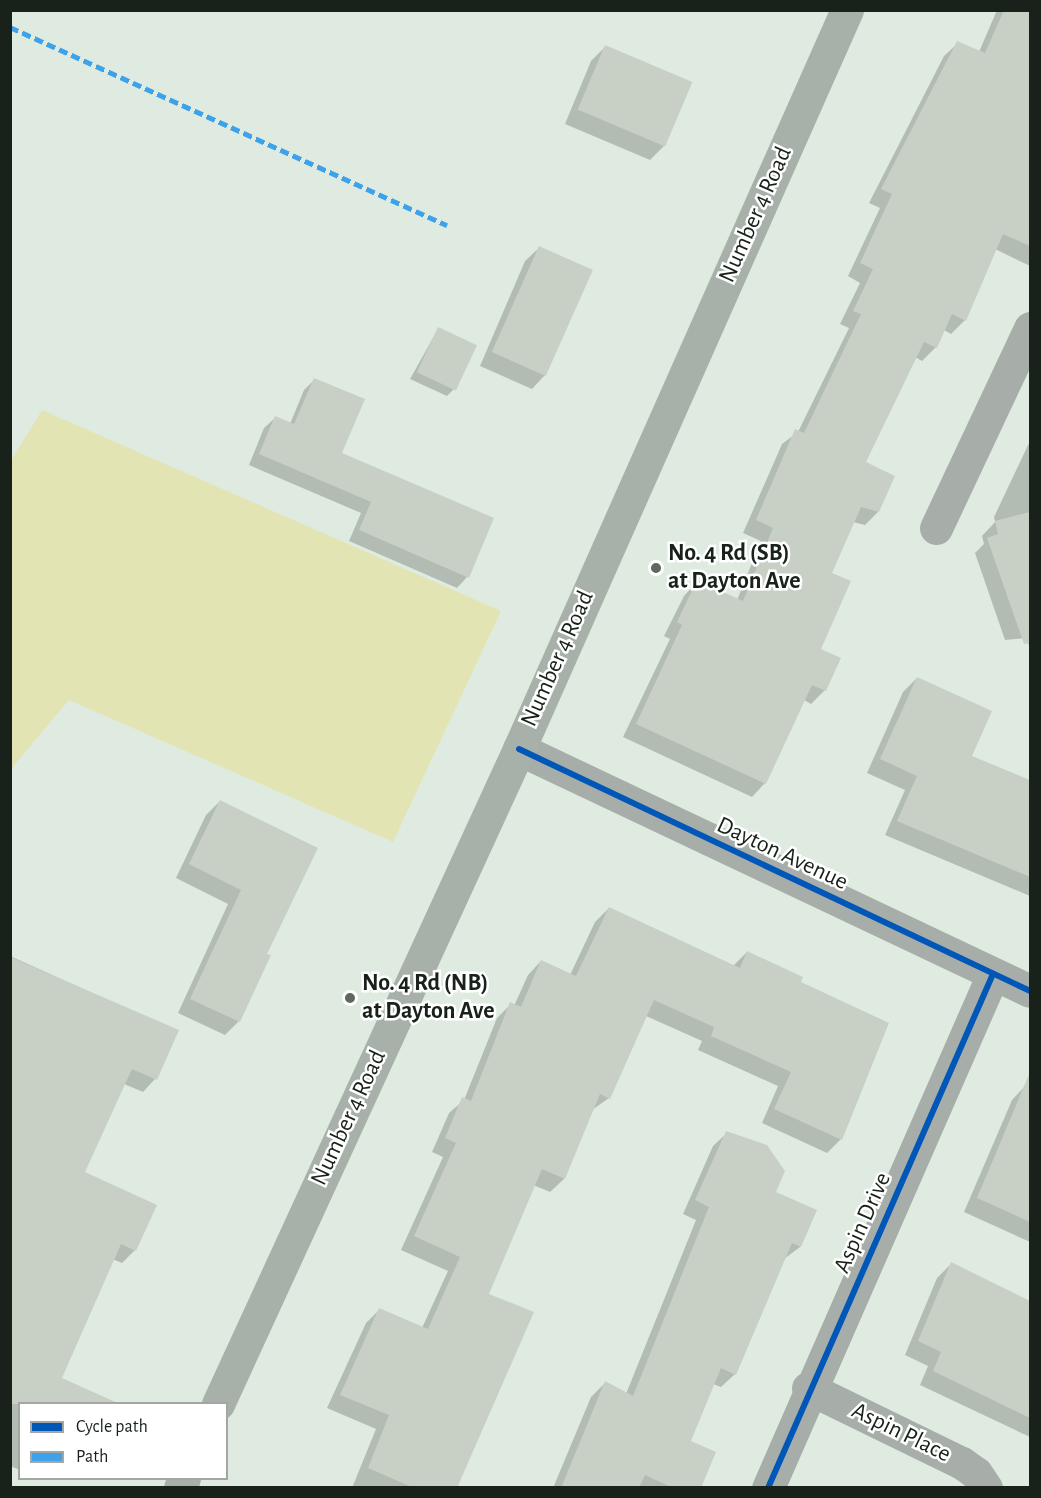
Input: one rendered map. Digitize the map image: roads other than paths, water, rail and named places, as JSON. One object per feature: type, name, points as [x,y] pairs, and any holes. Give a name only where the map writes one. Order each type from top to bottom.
[{"type":"main road","name":"Number 4 Road","points":[[219,1402],[519,749],[847,10]]},
{"type":"street","points":[[936,528],[1030,328]]},
{"type":"street","name":"Dayton Avenue","points":[[519,749],[1030,991]]},
{"type":"street","name":"Aspin Drive","points":[[768,1488],[808,1388],[993,974]]},
{"type":"street","name":"Aspin Place","points":[[808,1388],[962,1463],[986,1488]]},
{"type":"place","name":"No. 4 Rd (SB) at Dayton Ave","points":[[656,568]]},
{"type":"place","name":"No. 4 Rd (NB) at Dayton Ave","points":[[350,998]]}]
